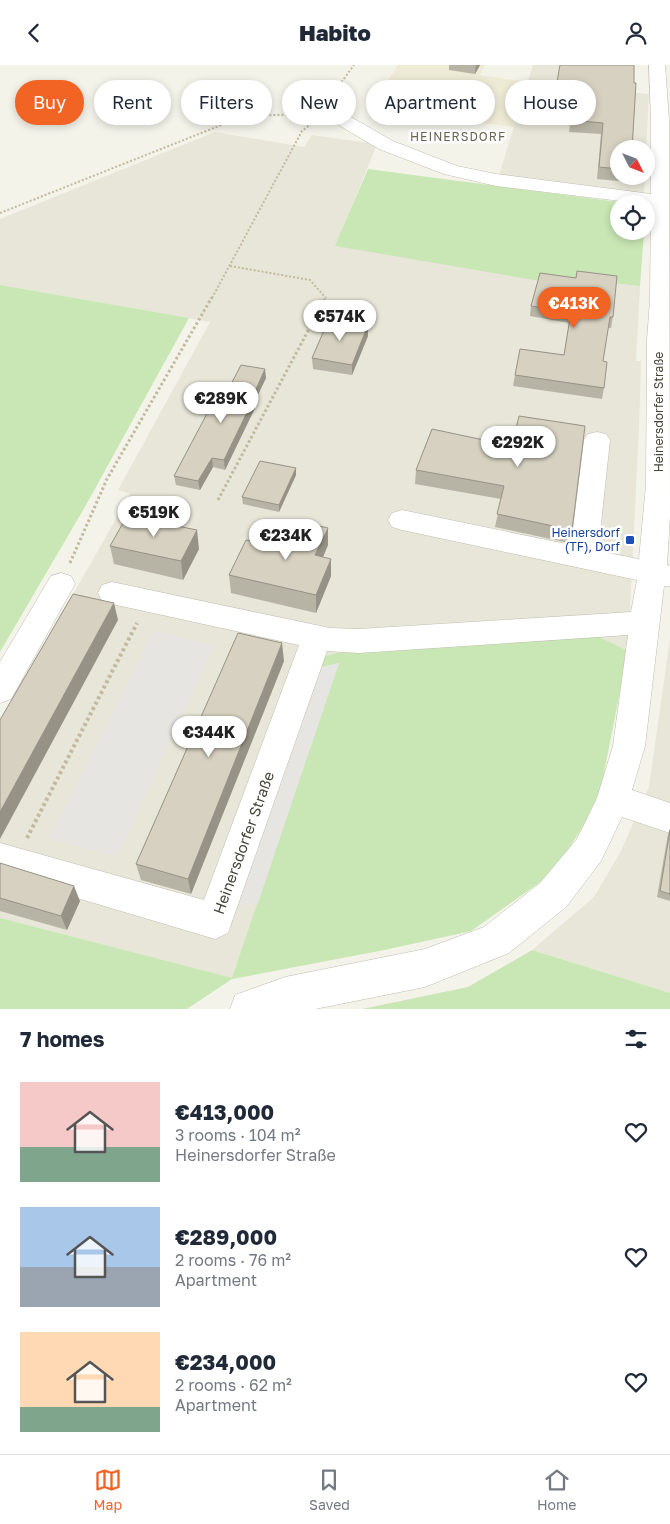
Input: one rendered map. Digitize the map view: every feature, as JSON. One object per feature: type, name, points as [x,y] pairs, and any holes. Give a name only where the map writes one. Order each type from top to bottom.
[{"type":"street","name":"Heinersdorfer Straße","points":[[249,1009],[285,996],[425,969],[496,940],[553,895],[589,850],[613,799],[629,746],[644,623],[661,574],[666,301],[659,201],[660,120],[652,66]]},
{"type":"street","points":[[352,125],[386,145],[451,170],[496,180],[659,201]]},
{"type":"street","points":[[583,558],[597,440]]},
{"type":"street","points":[[402,520],[661,574]]},
{"type":"street","points":[[0,690],[61,584]]},
{"type":"street","points":[[112,593],[330,640],[359,641],[587,624],[644,623]]},
{"type":"street","name":"Heinersdorfer Straße","points":[[7,861],[215,921],[318,637]]},
{"type":"street","points":[[613,799],[670,818]]},
{"type":"path","points":[[343,80],[354,65]]},
{"type":"path","points":[[0,213],[244,116],[282,115]]},
{"type":"path","points":[[61,584],[107,479],[230,266],[302,131],[310,125]]},
{"type":"path","points":[[218,500],[326,297],[310,280],[230,266]]},
{"type":"path","points":[[7,861],[149,601]]},
{"type":"shaded area","points":[[398,65],[485,65],[480,75],[514,80],[505,80],[505,125],[515,125],[514,127],[495,125],[495,80],[388,80]]},
{"type":"shaded area","points":[[533,65],[595,65],[595,80],[528,80]]},
{"type":"shaded area","points":[[596,89],[649,94],[647,140],[610,140],[610,185],[644,185],[644,193],[499,175],[514,125],[596,125]]},
{"type":"shaded area","points":[[215,132],[304,147],[312,135],[377,144],[336,246],[533,280],[574,279],[640,286],[636,361],[641,361],[639,428],[628,651],[471,931],[232,979],[0,918],[0,723],[130,494],[118,490],[210,322],[0,285],[0,219]]},
{"type":"shaded area","points":[[154,631],[214,645],[117,857],[49,838]]},
{"type":"shaded area","points":[[670,638],[670,993],[532,950],[594,897],[621,851],[649,787]]},
{"type":"shaded area","points":[[339,663],[258,903],[232,906],[318,668]]},
{"type":"green space","points":[[368,169],[610,201],[610,240],[643,240],[640,286],[574,279],[533,280],[335,246]]},
{"type":"green space","points":[[0,285],[189,318],[86,505],[0,652]]},
{"type":"green space","points":[[599,637],[628,651],[598,803],[553,873],[471,931],[232,979],[187,1009],[0,1009],[0,918],[232,978],[339,663],[318,668],[326,656],[337,653]]},
{"type":"green space","points":[[532,950],[670,993],[670,1009],[362,1009],[468,987]]},
{"type":"building","points":[[560,65],[634,65],[634,83],[636,83],[633,140],[610,140],[610,168],[599,167],[603,123],[596,122],[596,80],[557,80]]},
{"type":"building","points":[[577,271],[617,276],[613,317],[610,317],[603,361],[607,362],[604,388],[515,375],[520,349],[564,355],[571,312],[531,306],[540,273],[576,278]]},
{"type":"building","points":[[329,319],[368,325],[352,365],[312,358]]},
{"type":"building","points":[[241,365],[265,369],[252,398],[254,398],[224,460],[212,458],[198,481],[174,476],[220,389],[228,390]]},
{"type":"building","points":[[519,416],[585,426],[572,530],[497,514],[504,486],[416,470],[432,429],[512,446]]},
{"type":"building","points":[[260,461],[296,468],[279,505],[242,497]]},
{"type":"building","points":[[127,516],[197,530],[181,561],[110,546]]},
{"type":"building","points":[[297,521],[328,528],[315,555],[331,559],[316,595],[229,575],[246,540],[286,548]]},
{"type":"building","points":[[73,594],[114,603],[0,812],[0,720]]},
{"type":"building","points":[[238,633],[282,643],[188,879],[136,864]]},
{"type":"building","points":[[670,830],[670,894],[660,891]]},
{"type":"building","points":[[0,863],[74,886],[61,916],[0,898]]},
{"type":"place","name":"Heinersdorf (TF), Dorf","points":[[630,540]]},
{"type":"district","name":"HEINERSDORF","points":[[458,137]]}]
